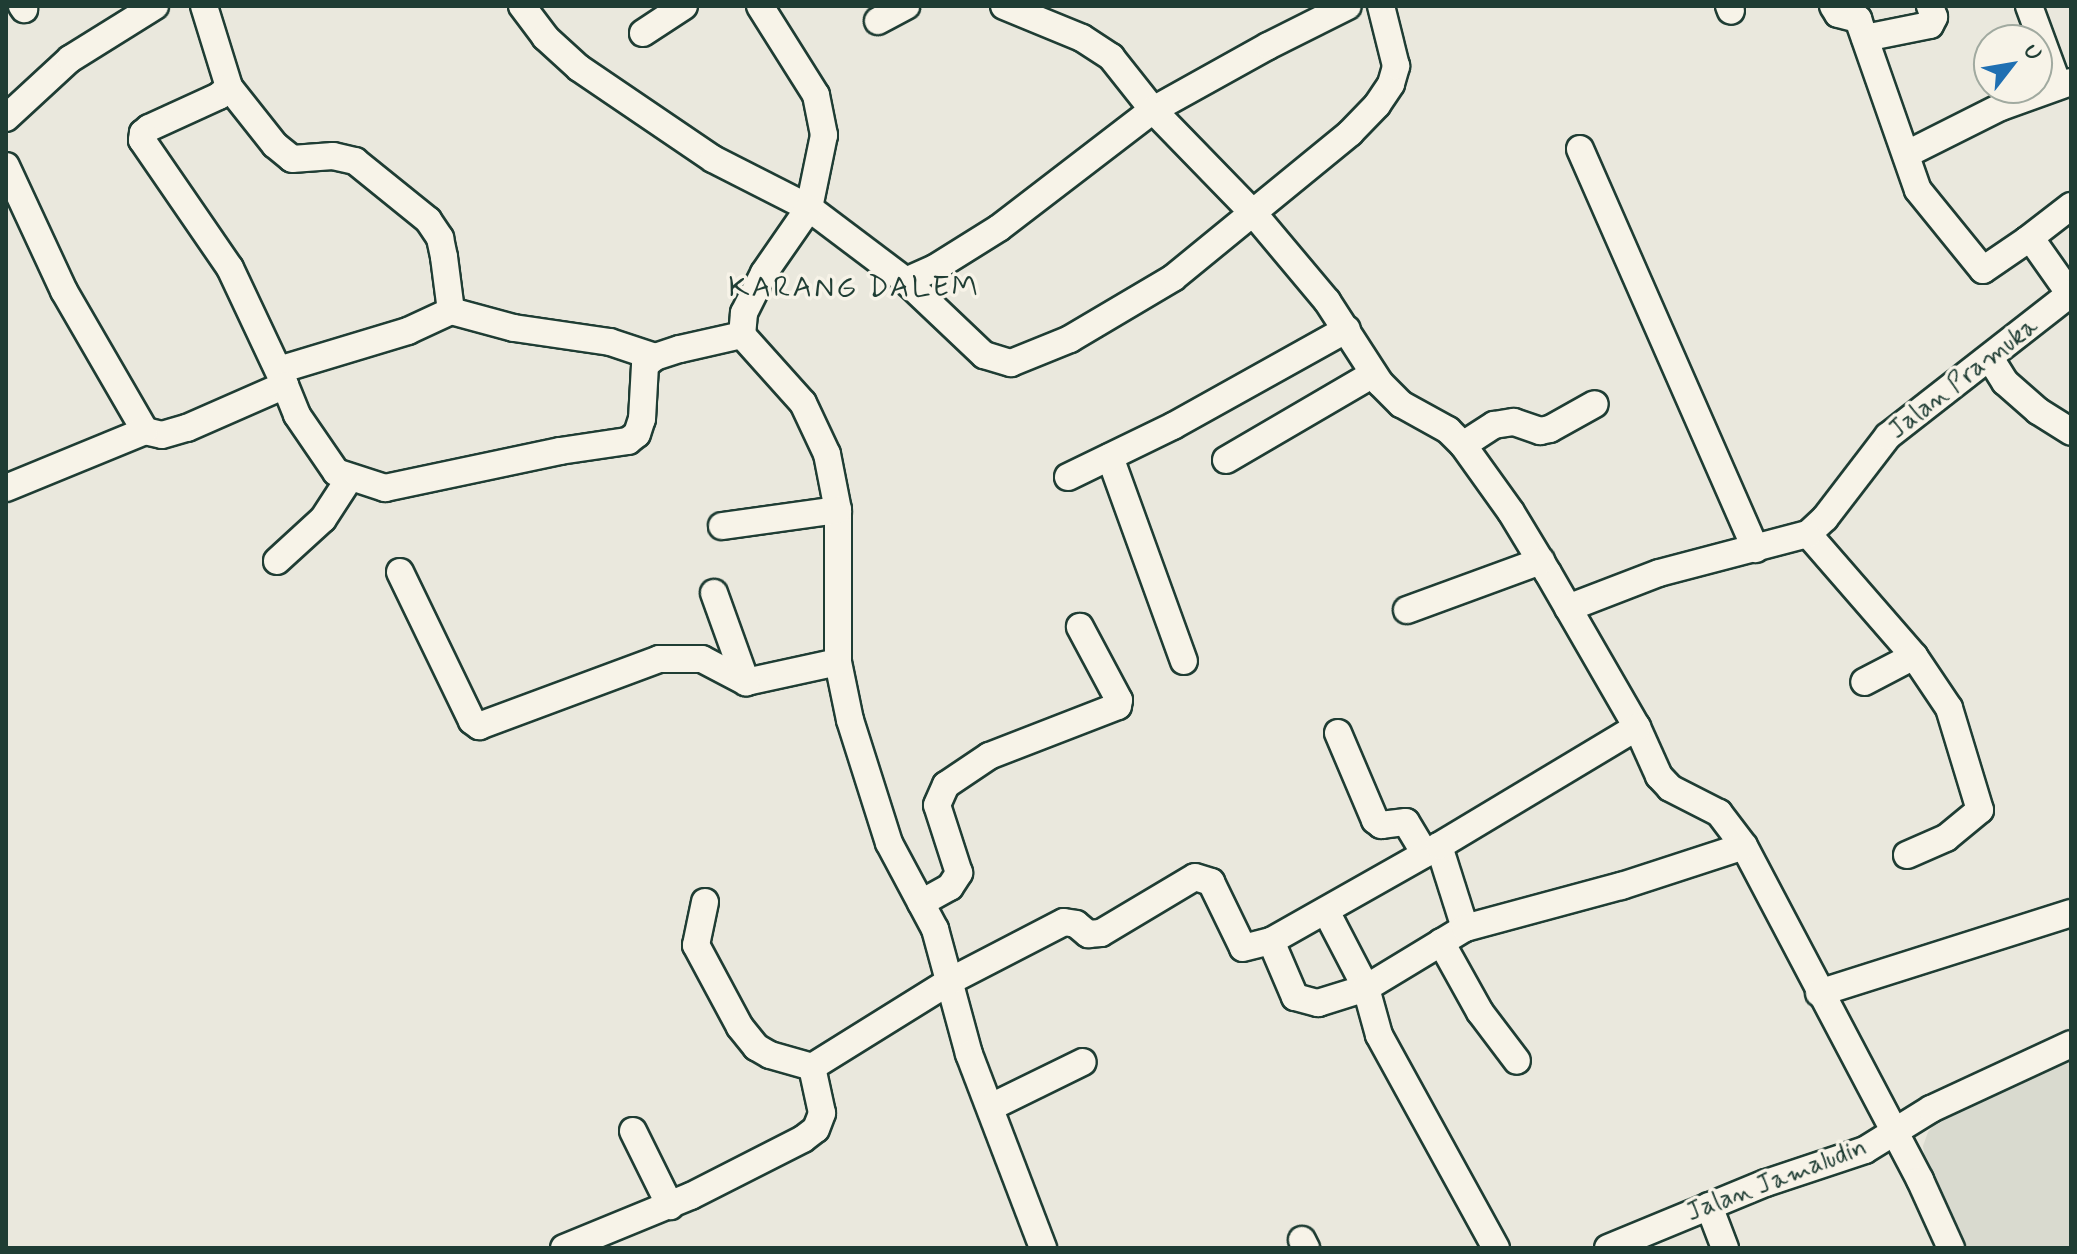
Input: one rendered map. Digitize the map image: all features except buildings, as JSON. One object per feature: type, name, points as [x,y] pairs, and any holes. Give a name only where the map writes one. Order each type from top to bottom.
[{"type":"street","points":[[6,118],[70,59],[155,6]]},
{"type":"street","points":[[204,6],[229,87],[275,145],[292,159],[333,156],[355,161],[428,220],[440,238],[451,311]]},
{"type":"street","points":[[522,6],[545,37],[579,68],[713,159],[809,208],[906,281],[984,355],[1011,363],[1070,339],[1173,278],[1350,133],[1391,84],[1396,66],[1381,6]]},
{"type":"street","points":[[643,33],[684,6]]},
{"type":"street","points":[[760,6],[812,87],[822,113],[821,163],[809,208],[764,273],[744,313],[742,335],[803,403],[818,429],[838,510],[838,662],[850,720],[885,832],[900,868],[935,929],[969,1054],[1043,1248]]},
{"type":"street","points":[[878,21],[906,6]]},
{"type":"street","points":[[1004,6],[1071,32],[1111,57],[1153,110],[1254,214],[1347,329],[1373,374],[1401,404],[1448,430],[1463,445],[1541,561],[1637,727],[1659,776],[1670,788],[1719,813],[1744,846],[1895,1132],[1951,1248]]},
{"type":"street","points":[[906,281],[935,268],[999,228],[1153,110],[1348,6]]},
{"type":"street","points":[[1833,6],[1838,14],[1858,19],[1918,190],[1983,270],[2071,206]]},
{"type":"street","points":[[1865,38],[1930,25],[1934,17],[1930,6]]},
{"type":"street","points":[[1907,154],[1958,126],[2065,83],[2029,6]]},
{"type":"street","points":[[229,87],[219,96],[149,128],[143,133],[142,140],[230,268],[297,415],[336,472],[349,479],[385,488],[560,451],[628,441],[637,434],[642,419],[645,365],[655,357],[742,335]]},
{"type":"street","points":[[1580,149],[1756,549]]},
{"type":"street","points":[[6,166],[64,291],[145,431]]},
{"type":"street","points":[[2027,240],[2034,243],[2070,294]]},
{"type":"street","name":"Jalan Pramuka","points":[[1808,534],[1825,518],[1888,436],[2070,294]]},
{"type":"street","points":[[6,488],[145,431],[162,435],[187,428],[282,378],[408,331],[451,311],[514,328],[610,342],[655,357]]},
{"type":"street","points":[[1068,477],[1347,329]]},
{"type":"street","points":[[1990,358],[2005,382],[2038,411],[2071,432]]},
{"type":"street","points":[[1226,460],[1373,374]]},
{"type":"street","points":[[1463,445],[1494,425],[1514,422],[1540,431],[1550,429],[1595,404]]},
{"type":"street","points":[[1110,457],[1184,661]]},
{"type":"street","points":[[277,561],[323,519],[349,479]]},
{"type":"street","points":[[722,526],[838,510]]},
{"type":"street","points":[[1568,608],[1659,573],[1808,534],[1914,656],[1949,708],[1980,810],[1946,838],[1907,855]]},
{"type":"street","points":[[1407,610],[1541,561]]},
{"type":"street","points":[[400,572],[472,721],[479,726],[659,659],[702,659],[746,682],[838,662]]},
{"type":"street","points":[[714,593],[746,682]]},
{"type":"street","points":[[921,903],[950,887],[959,873],[937,805],[946,785],[989,756],[1118,706],[1119,700],[1080,627]]},
{"type":"street","points":[[1864,682],[1914,656]]},
{"type":"street","points":[[705,902],[696,945],[740,1027],[756,1047],[770,1055],[812,1067],[950,981],[1064,922],[1076,924],[1088,934],[1101,933],[1195,877],[1211,882],[1243,948],[1271,941],[1432,850],[1637,727]]},
{"type":"street","points":[[1338,733],[1375,820],[1381,825],[1406,822],[1432,850],[1465,928]]},
{"type":"street","points":[[1271,941],[1295,997],[1318,1003],[1366,988],[1465,928],[1621,886],[1744,846]]},
{"type":"street","points":[[1326,911],[1366,988],[1379,1035],[1496,1248]]},
{"type":"street","points":[[1819,993],[2071,913]]},
{"type":"street","points":[[1441,942],[1480,1012],[1517,1061]]},
{"type":"street","name":"Jalan Jamaludin","points":[[1608,1248],[1709,1206],[1865,1150],[1931,1109],[2071,1044]]},
{"type":"street","points":[[991,1107],[1083,1062]]},
{"type":"street","points":[[564,1248],[615,1239],[670,1206],[803,1139],[816,1129],[822,1113],[812,1067]]},
{"type":"street","points":[[633,1131],[670,1206]]},
{"type":"street","points":[[1709,1206],[1725,1248]]},
{"type":"shaded area","points":[[2071,1057],[2071,1248],[1963,1248],[1925,1159],[1923,1146],[1928,1132],[1938,1121]]},
{"type":"district","name":"KARANG DALEM","points":[[854,288]]}]
